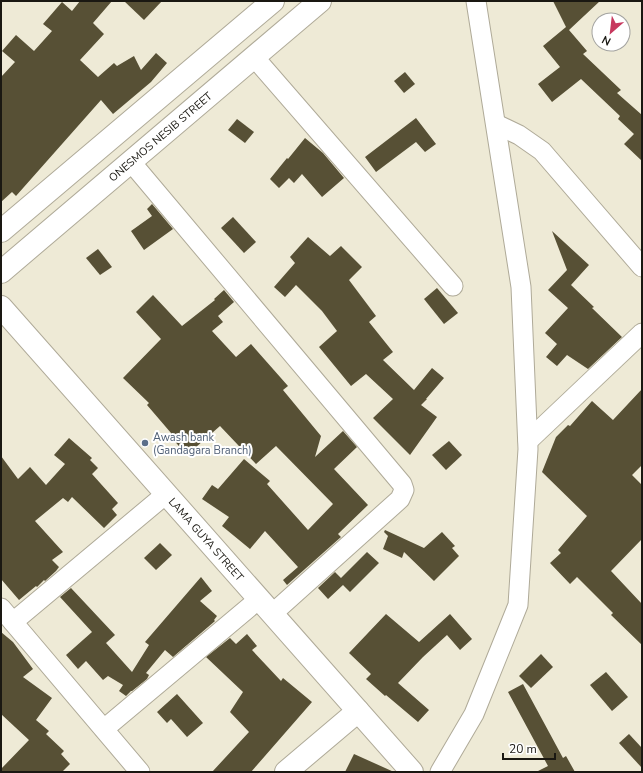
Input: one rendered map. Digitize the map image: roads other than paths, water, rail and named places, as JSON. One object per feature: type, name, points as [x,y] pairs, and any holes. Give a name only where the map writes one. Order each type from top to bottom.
[{"type":"street","points":[[1,231],[273,1]]},
{"type":"street","name":"ONESMOS NESIB STREET","points":[[1,272],[320,1]]},
{"type":"street","points":[[440,772],[474,714],[518,605],[528,449],[521,287],[476,1]]},
{"type":"street","points":[[254,56],[453,286]]},
{"type":"street","points":[[496,124],[519,134],[542,151],[642,266]]},
{"type":"street","points":[[104,729],[265,606],[400,499],[404,490],[402,484],[131,162]]},
{"type":"street","name":"LAMA GUYA STREET","points":[[1,308],[412,772]]},
{"type":"street","points":[[528,441],[642,333]]},
{"type":"street","points":[[13,622],[166,494]]},
{"type":"street","points":[[1,608],[140,772]]},
{"type":"street","points":[[286,772],[358,711]]},
{"type":"place","name":"Awash bank (Gandagara Branch)","points":[[145,443]]}]
